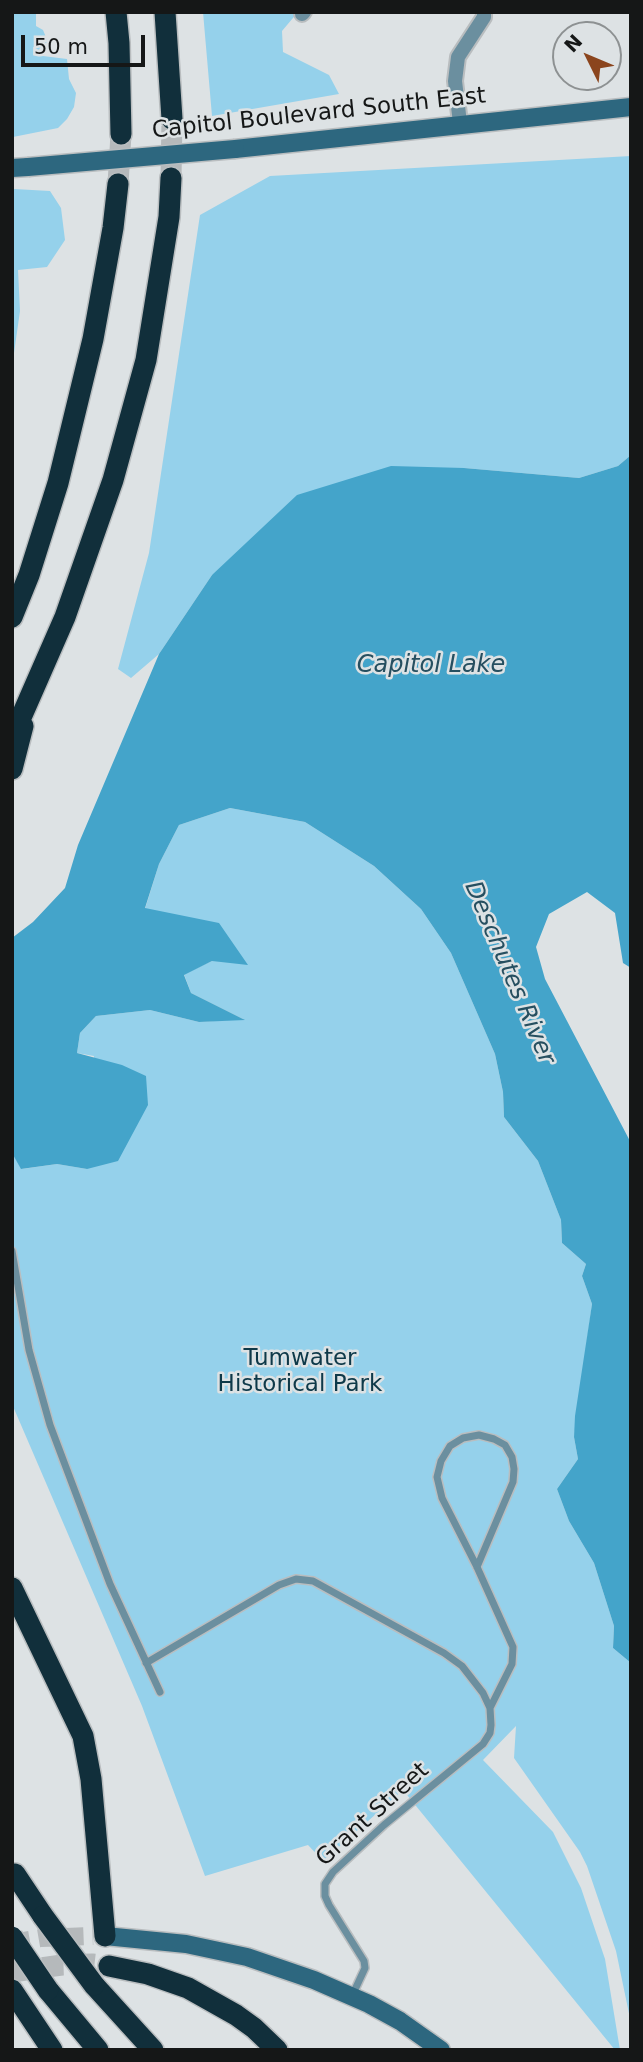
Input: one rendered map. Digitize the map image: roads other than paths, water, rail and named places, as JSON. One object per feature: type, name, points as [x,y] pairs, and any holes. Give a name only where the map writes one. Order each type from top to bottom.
[{"type":"highway","points":[[116,12],[121,134]]},
{"type":"highway","points":[[165,12],[172,119]]},
{"type":"highway","points":[[12,738],[65,617],[113,480],[146,360],[169,217],[172,178]]},
{"type":"highway","points":[[12,617],[29,575],[58,483],[93,339],[118,184]]},
{"type":"highway","points":[[12,769],[29,700]]},
{"type":"highway","points":[[12,1588],[83,1736],[90,1766],[105,1936]]},
{"type":"highway","points":[[15,1874],[94,1985],[153,2050]]},
{"type":"highway","points":[[12,1937],[48,1990],[99,2050]]},
{"type":"highway","points":[[109,1966],[148,1974],[188,1988],[236,2015],[277,2050]]},
{"type":"highway","points":[[13,1992],[51,2050]]},
{"type":"main road","name":"Capitol Boulevard South East","points":[[20,167],[235,149],[460,123],[631,107]]},
{"type":"main road","points":[[105,1936],[186,1944],[247,1957],[314,1980],[352,1997],[400,2021],[441,2050]]},
{"type":"street","points":[[460,123],[455,81],[458,57],[484,17],[484,12]]},
{"type":"lane","points":[[12,1251],[29,1350],[50,1425],[110,1584],[160,1692]]},
{"type":"lane","name":"Grant Street","points":[[352,1997],[365,1968],[364,1961],[325,1896],[325,1884],[328,1878],[384,1825],[483,1744],[491,1725],[490,1709],[512,1664],[513,1647],[442,1498],[437,1476],[441,1461],[450,1446],[463,1438],[479,1435],[494,1439],[505,1446],[512,1457],[514,1469],[513,1482],[477,1567]]},
{"type":"lane","points":[[146,1663],[279,1585],[296,1579],[313,1581],[454,1659],[475,1682],[490,1709]]},
{"type":"water","name":"Capitol Lake","points":[[631,455],[631,968],[623,963],[615,913],[587,892],[549,914],[536,947],[545,979],[631,1143],[631,1663],[613,1648],[614,1626],[594,1563],[569,1521],[557,1489],[578,1459],[574,1437],[575,1416],[592,1304],[582,1276],[586,1264],[562,1243],[561,1220],[538,1161],[504,1117],[503,1092],[495,1054],[451,953],[421,909],[374,866],[305,822],[230,808],[179,825],[159,864],[145,908],[219,923],[248,965],[212,961],[184,975],[191,993],[245,1020],[199,1022],[150,1010],[96,1016],[80,1033],[77,1053],[122,1065],[146,1076],[148,1105],[118,1161],[87,1169],[57,1164],[21,1169],[12,1153],[12,938],[33,922],[65,888],[78,845],[159,654],[212,575],[297,495],[391,466],[464,468],[579,478],[618,466]]},
{"type":"tunnel","points":[[171,178],[172,119]]},
{"type":"tunnel","points":[[118,184],[121,134]]},
{"type":"tunnel","points":[[12,1943],[41,1938],[93,1936]]},
{"type":"tunnel","points":[[12,1972],[62,1965],[109,1966]]},
{"type":"water label","name":"Deschutes River","points":[[509,973]]},
{"type":"park label","name":"Tumwater Historical Park","points":[[300,1372]]}]
